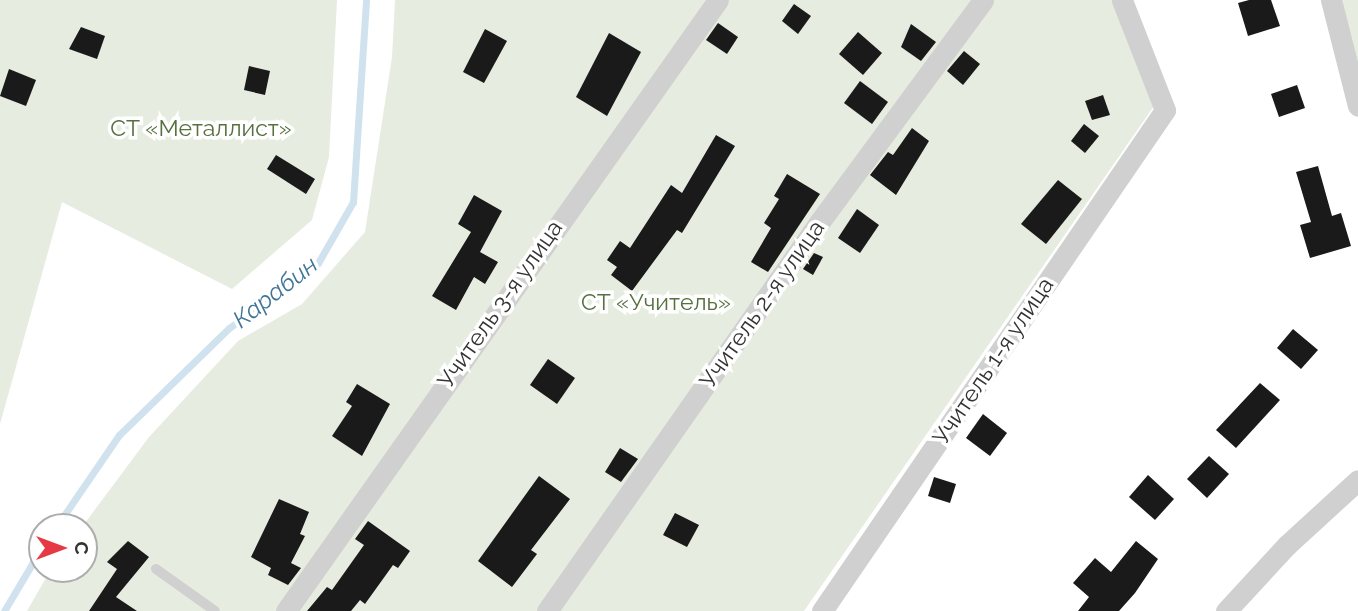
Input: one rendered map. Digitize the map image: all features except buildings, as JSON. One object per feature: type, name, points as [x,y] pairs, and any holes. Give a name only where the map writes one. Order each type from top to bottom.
[{"type":"street","name":"Учитель 3-я улица","points":[[286,611],[718,0]]},
{"type":"street","name":"Учитель 2-я улица","points":[[547,611],[821,220],[983,0]]},
{"type":"street","name":"Учитель 1-я улица","points":[[822,611],[1165,110],[1122,0]]},
{"type":"street","points":[[1331,0],[1358,106]]},
{"type":"street","points":[[1226,611],[1287,545],[1358,480]]},
{"type":"lane","points":[[156,569],[215,611]]},
{"type":"green space","name":"СТ «Металлист»","points":[[0,0],[337,0],[329,157],[312,220],[232,289],[62,202],[0,424]]},
{"type":"green space","name":"СТ «Учитель»","points":[[395,0],[1112,0],[1154,106],[804,611],[27,611],[43,583],[98,583],[98,513],[92,513],[149,437],[238,341],[302,304],[365,232],[392,57]]},
{"type":"green space","points":[[1340,0],[1358,0],[1358,76]]},
{"type":"waterway","name":"Карабин","points":[[66,513],[119,435],[229,328],[318,263],[353,202],[366,0]]},
{"type":"waterway","name":"Карабин","points":[[4,611],[28,571]]}]
